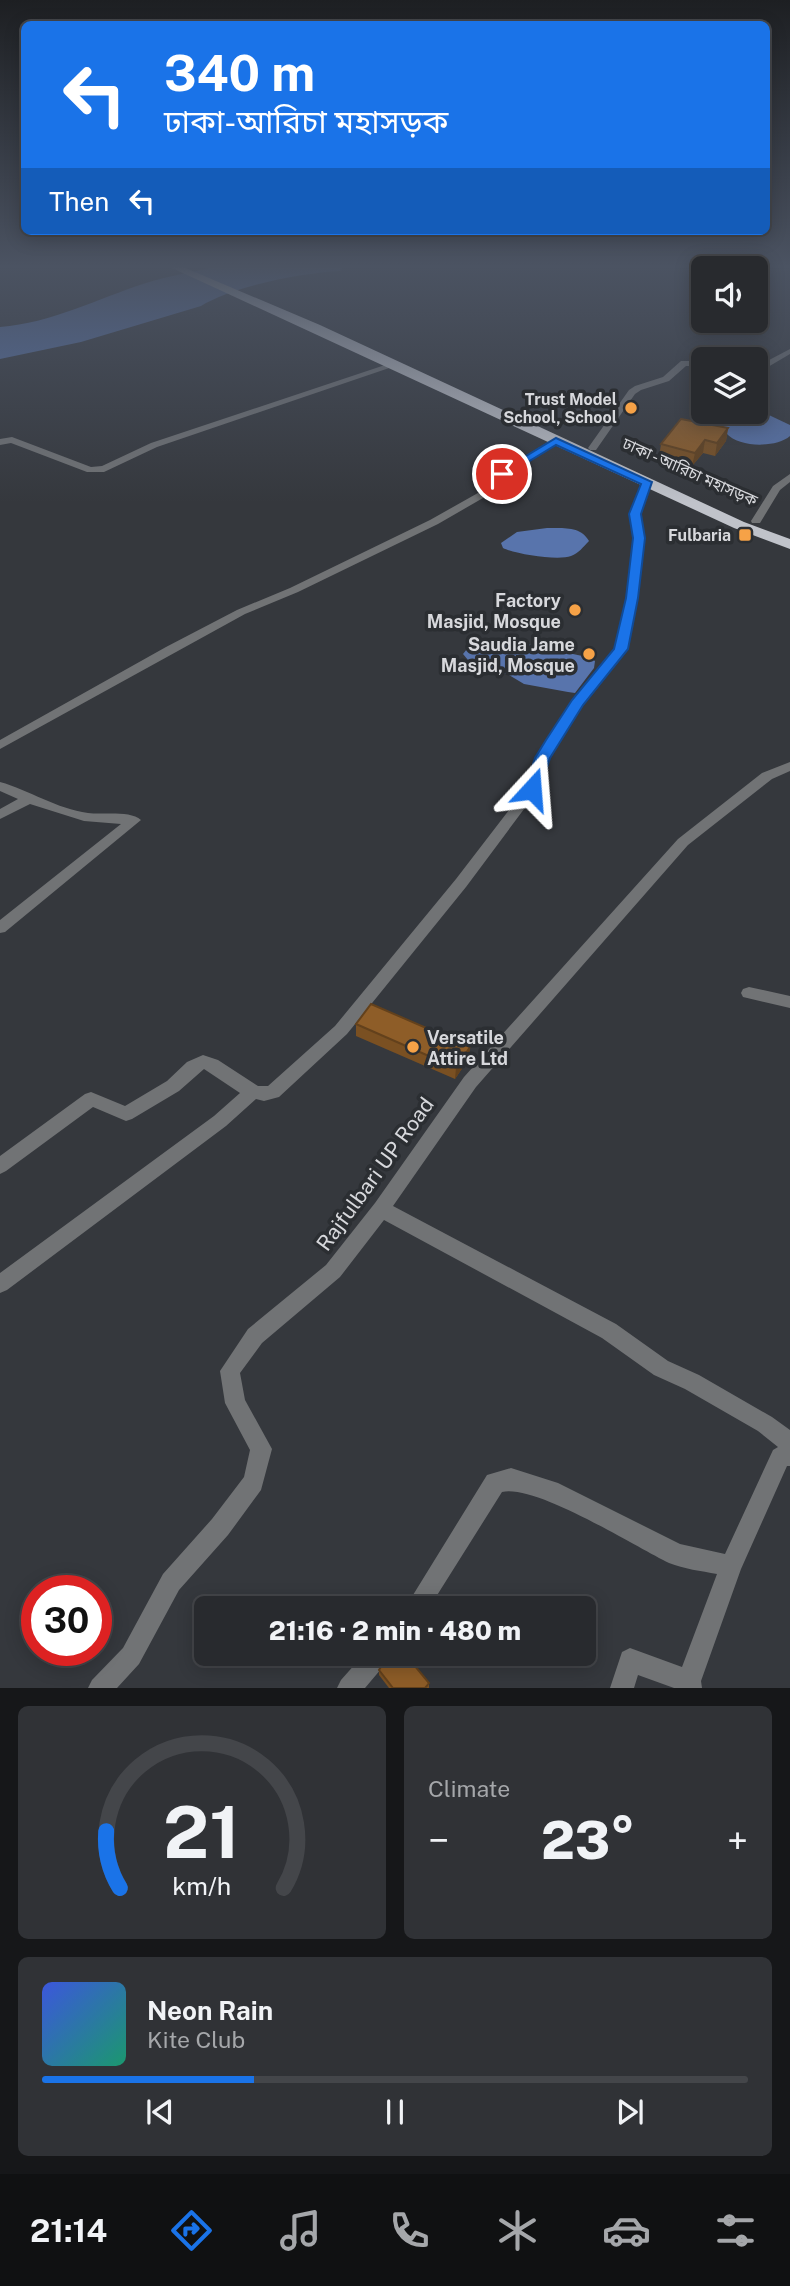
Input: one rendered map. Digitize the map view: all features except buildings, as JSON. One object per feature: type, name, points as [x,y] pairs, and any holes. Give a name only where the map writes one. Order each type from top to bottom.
[{"type":"highway","points":[[355,346],[739,525],[790,544]]},
{"type":"highway","name":"ঢাকা - আরিচা মহাসড়ক","points":[[364,346],[711,503],[790,534]]},
{"type":"street","points":[[768,364],[790,351]]},
{"type":"street","points":[[593,448],[636,388],[673,376],[684,363],[691,363]]},
{"type":"street","points":[[0,433],[90,470],[104,468],[154,445],[394,365]]},
{"type":"street","points":[[0,442],[12,440]]},
{"type":"street","points":[[0,745],[241,612],[294,590],[434,522],[506,481],[502,474],[556,441]]},
{"type":"street","points":[[756,521],[776,488],[790,477]]},
{"type":"street","points":[[0,1166],[91,1099],[127,1114],[173,1086],[193,1066],[203,1062],[219,1068],[253,1092],[266,1095],[341,1030],[461,883],[532,789],[542,758],[577,703],[621,649],[632,598],[639,538],[635,514],[647,482]]},
{"type":"street","name":"Rajfulbari UP Road","points":[[100,1688],[131,1656],[171,1582],[220,1527],[253,1482],[261,1449],[234,1403],[230,1371],[255,1336],[333,1271],[381,1209],[470,1082],[683,842],[766,776],[790,766]]},
{"type":"street","points":[[0,786],[29,799],[84,817],[134,820],[0,929]]},
{"type":"street","points":[[0,815],[29,799]]},
{"type":"street","points":[[0,934],[0,942]]},
{"type":"street","points":[[748,993],[790,1002]]},
{"type":"street","points":[[0,1284],[220,1121],[253,1092]]},
{"type":"street","points":[[381,1209],[610,1331],[661,1368],[692,1382],[765,1424],[790,1443]]},
{"type":"street","points":[[622,1688],[630,1660],[689,1684],[731,1566],[780,1457],[790,1455]]},
{"type":"street","points":[[424,1596],[495,1483],[511,1479],[558,1494],[678,1555],[731,1566]]},
{"type":"street","points":[[349,1688],[368,1666]]},
{"type":"water","points":[[0,346],[63,346],[0,359]]},
{"type":"water","points":[[768,415],[790,425],[790,436],[776,443],[748,444],[732,438],[722,426],[768,424]]},
{"type":"water","points":[[547,528],[576,530],[589,541],[574,555],[557,558],[517,552],[503,548],[501,543],[517,532]]},
{"type":"water","points":[[517,642],[587,657],[595,661],[594,668],[575,693],[524,684],[509,675],[468,660],[463,654],[467,649]]},
{"type":"place","name":"Trust Model School, School","points":[[631,408]]},
{"type":"place","name":"Fulbaria","points":[[745,535]]},
{"type":"place","name":"Factory Masjid, Mosque","points":[[575,610]]},
{"type":"place","name":"Saudia Jame Masjid, Mosque","points":[[589,654]]},
{"type":"place","name":"Versatile Attire Ltd","points":[[413,1047]]},
{"type":"route","points":[[502,474],[556,441],[647,482],[635,514],[639,538],[632,598],[621,649],[577,703],[542,758],[532,789]]}]
